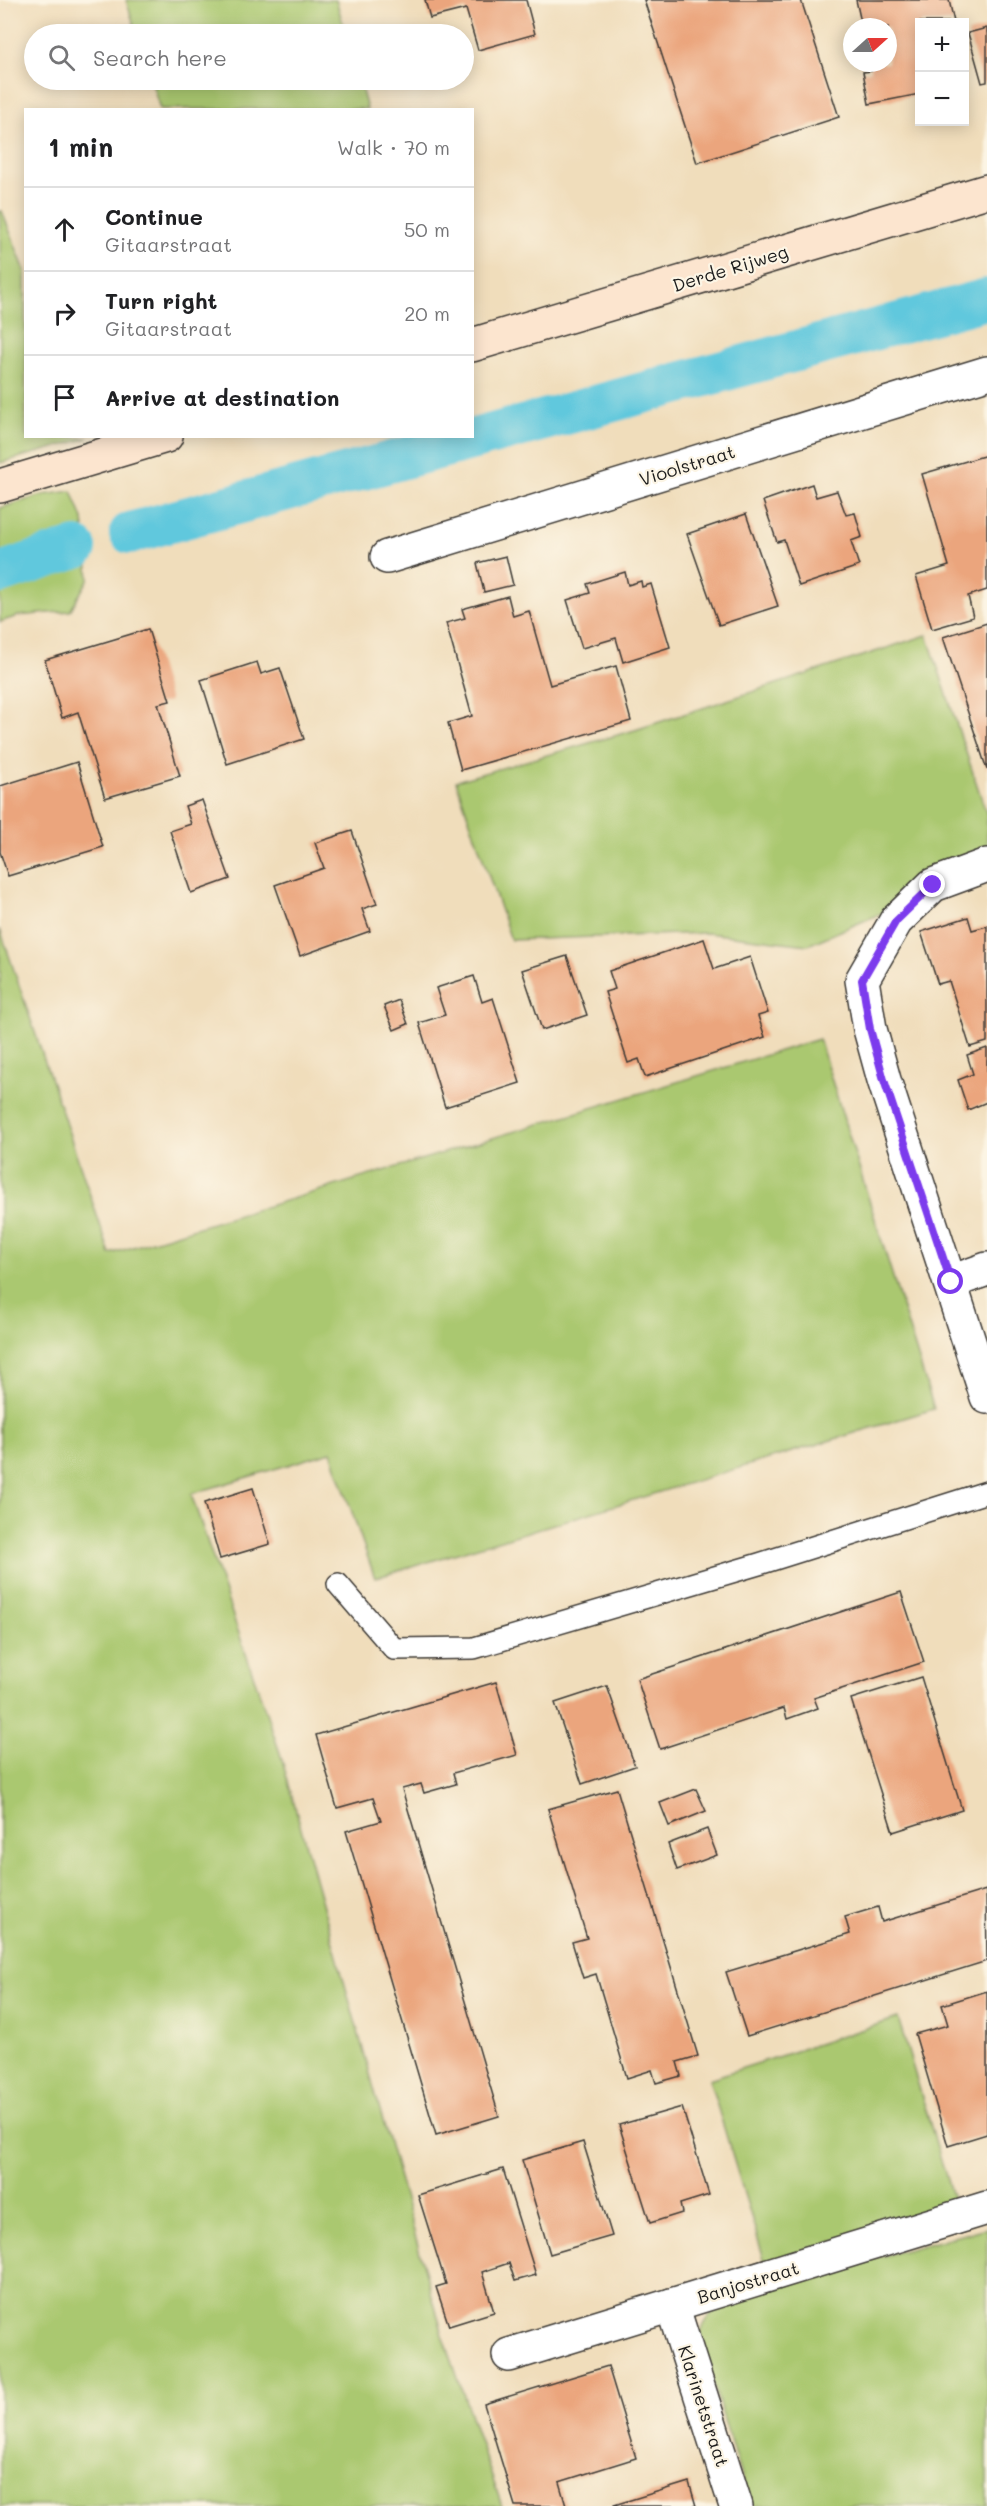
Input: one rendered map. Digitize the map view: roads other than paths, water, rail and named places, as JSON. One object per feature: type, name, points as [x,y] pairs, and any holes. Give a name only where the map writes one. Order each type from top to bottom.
[{"type":"street","name":"Derde Rijweg","points":[[474,344],[987,191]]},
{"type":"street","name":"Vioolstraat","points":[[387,557],[987,373]]},
{"type":"street","points":[[0,486],[159,438]]},
{"type":"street","points":[[987,865],[933,885],[896,921],[862,980],[870,1029],[884,1080],[987,1397]]},
{"type":"street","points":[[951,1282],[987,1269]]},
{"type":"street","name":"Banjostraat","points":[[509,2355],[987,2208]]},
{"type":"street","name":"Klarinetstraat","points":[[672,2305],[736,2506]]},
{"type":"lane","points":[[338,1584],[394,1649],[474,1648],[759,1564],[987,1492]]},
{"type":"waterway","points":[[130,533],[987,299]]},
{"type":"waterway","points":[[0,573],[76,548]]}]
